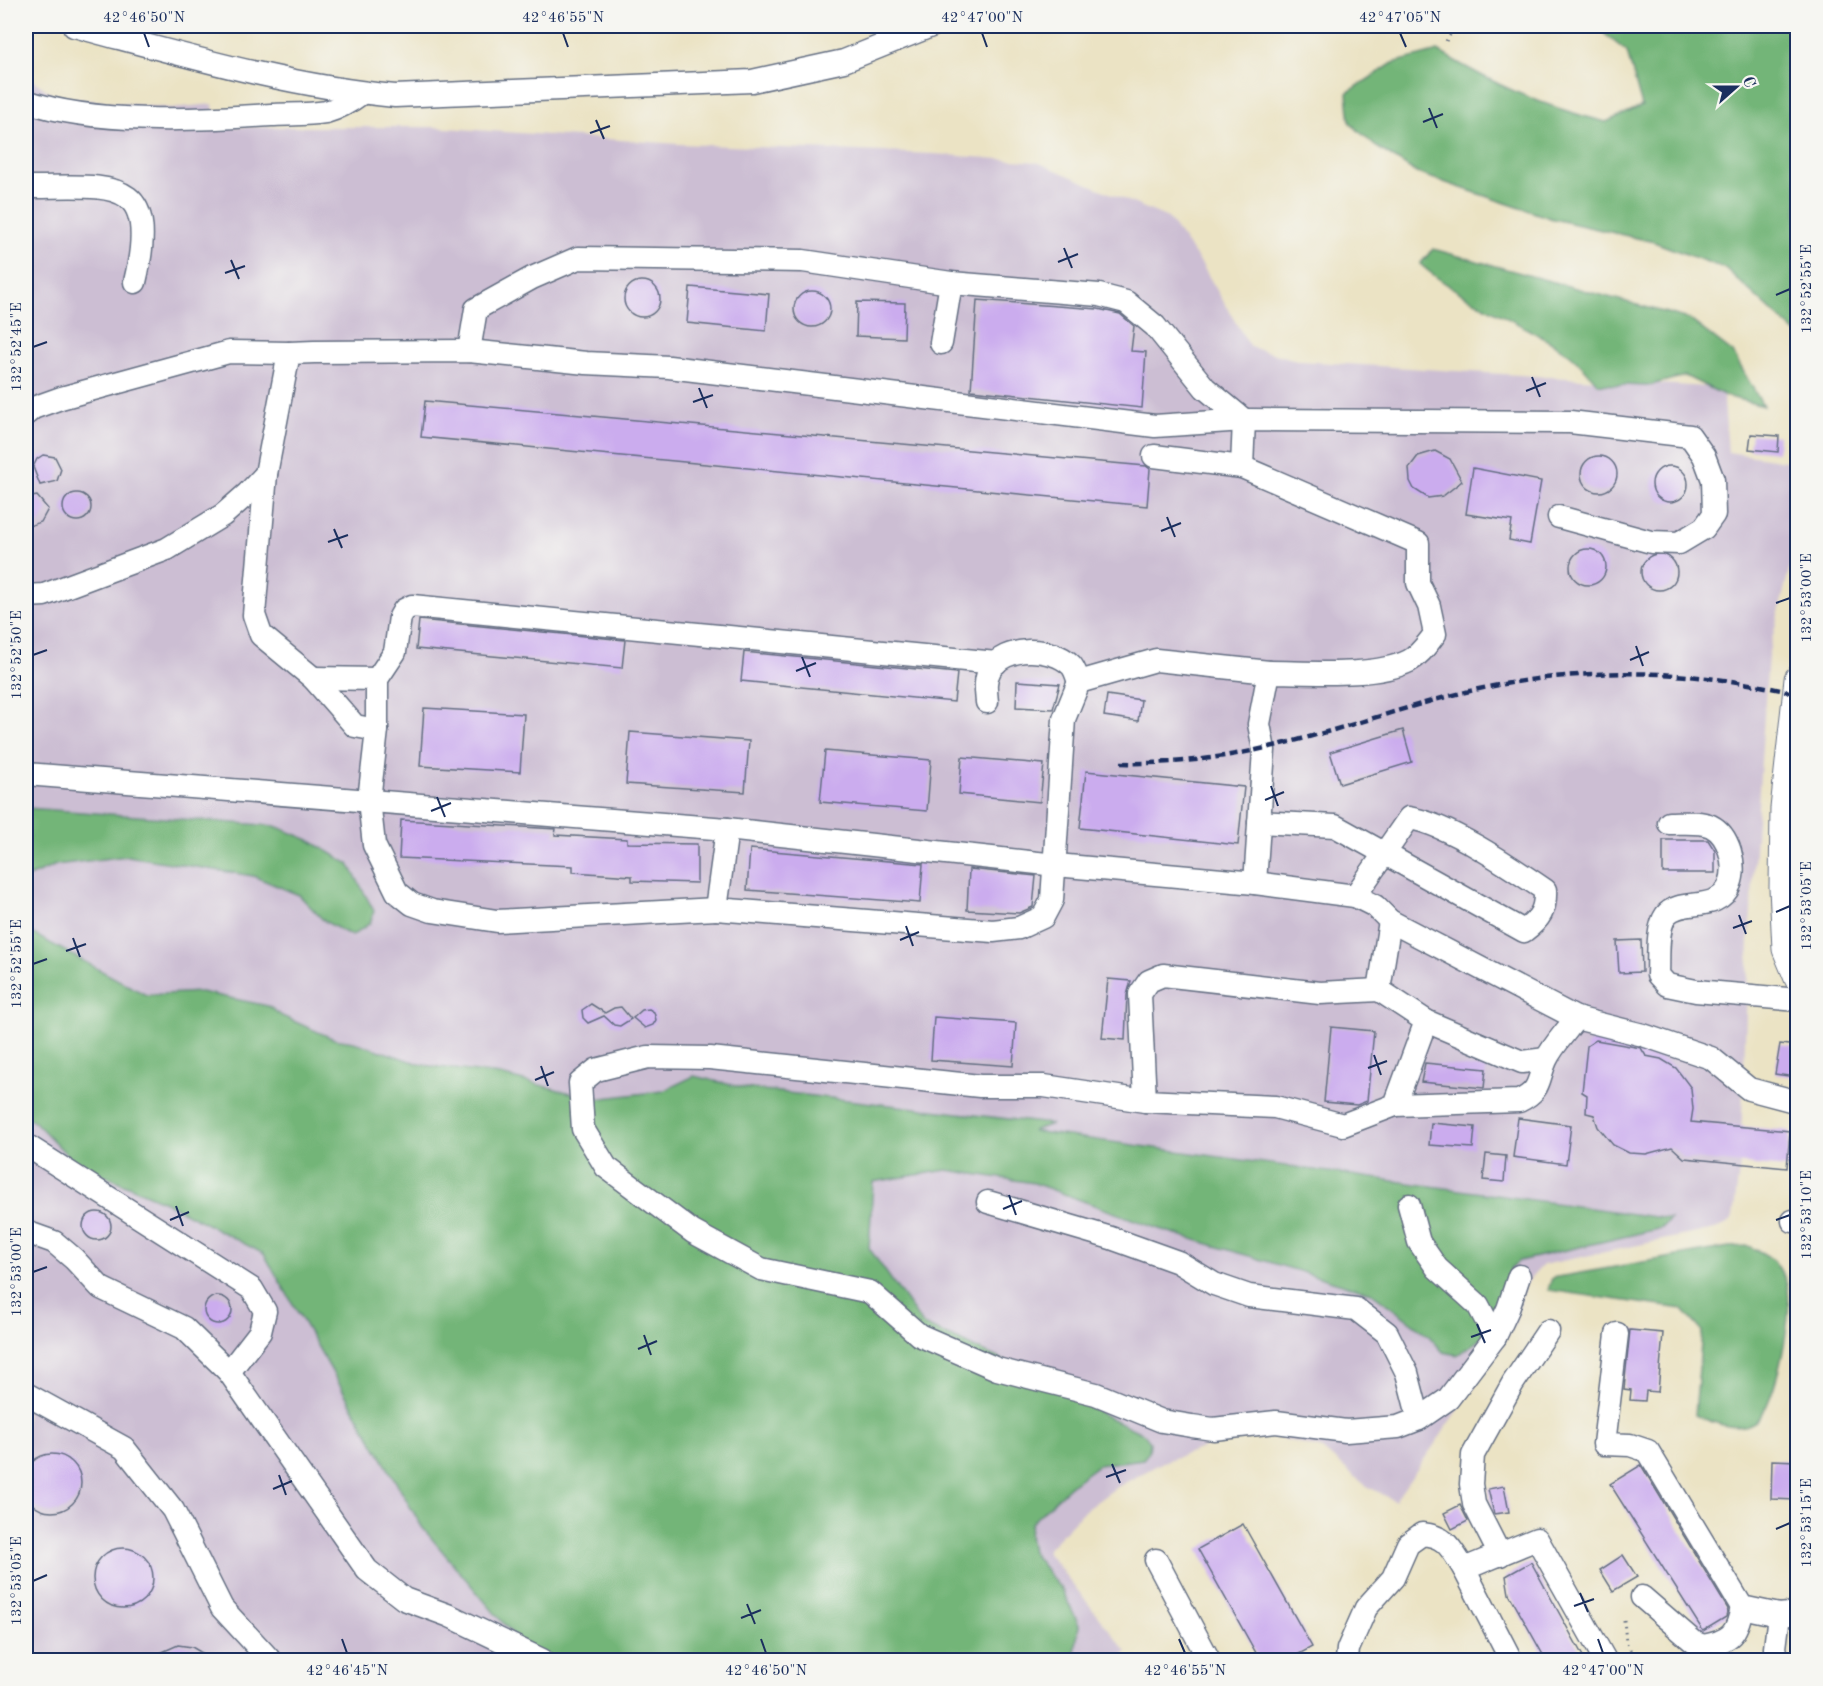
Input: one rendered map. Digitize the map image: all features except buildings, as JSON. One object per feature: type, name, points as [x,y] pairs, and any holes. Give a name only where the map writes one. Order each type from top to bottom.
[{"type":"main road","points":[[1797,679],[1784,809],[1783,888],[1786,949],[1797,978]]},
{"type":"street","points":[[74,26],[214,63],[362,93],[395,96],[752,81],[844,61],[931,26]]},
{"type":"street","points":[[26,101],[45,108],[126,117],[235,118],[325,112],[346,105],[362,93]]},
{"type":"street","points":[[26,187],[107,187],[134,201],[143,232],[135,282]]},
{"type":"street","points":[[469,351],[476,309],[532,278],[578,258],[803,261],[951,283],[1099,295],[1126,302],[1155,326],[1205,388],[1244,420]]},
{"type":"street","points":[[941,343],[951,283]]},
{"type":"street","points":[[26,414],[33,408],[61,398],[229,352],[469,351],[586,363],[669,367],[1155,426],[1244,420],[1570,422],[1690,436],[1704,456],[1713,480],[1714,514],[1704,528],[1678,543],[1651,542],[1559,516]]},
{"type":"street","points":[[289,353],[266,474],[254,615],[261,635],[313,678],[355,726],[377,730]]},
{"type":"street","points":[[1242,467],[1244,420]]},
{"type":"street","points":[[1079,682],[1156,660],[1269,672],[1353,673],[1408,661],[1422,651],[1435,634],[1429,606],[1418,584],[1418,543],[1242,467],[1154,456]]},
{"type":"street","points":[[26,596],[44,595],[167,549],[223,516],[266,474]]},
{"type":"street","points":[[987,702],[986,682],[990,669],[1011,653],[1059,657],[1072,666],[1079,682],[1064,719],[1052,900],[1043,917],[1019,928],[993,931],[716,909],[497,921],[432,911],[412,904],[397,892],[374,845],[369,800],[377,730],[377,679],[396,652],[400,617],[404,610],[412,606],[996,663]]},
{"type":"street","points":[[1255,883],[1264,750],[1259,724],[1269,672]]},
{"type":"street","points":[[313,678],[377,679]]},
{"type":"street","points":[[26,774],[727,830],[1056,865],[1255,883],[1355,896],[1375,906],[1390,921],[1576,1018],[1643,1035],[1711,1058],[1749,1089],[1797,1102]]},
{"type":"street","points":[[1258,822],[1335,826],[1353,834],[1384,855],[1524,931],[1538,921],[1546,906],[1545,890],[1493,858],[1421,820],[1408,818],[1384,855],[1355,896]]},
{"type":"street","points":[[1669,823],[1710,825],[1723,835],[1731,854],[1730,883],[1717,899],[1675,910],[1666,915],[1661,925],[1658,975],[1660,981],[1667,985],[1696,991],[1797,1000]]},
{"type":"street","points":[[716,909],[727,830]]},
{"type":"street","points":[[1379,990],[1390,921]]},
{"type":"street","points":[[1145,1101],[1140,994],[1149,981],[1163,975],[1320,993],[1379,990],[1426,1021],[1522,1062],[1546,1059]]},
{"type":"street","points":[[1519,1276],[1495,1337],[1448,1399],[1419,1419],[1398,1426],[1346,1431],[1276,1422],[1213,1429],[1162,1421],[1096,1394],[997,1369],[919,1335],[870,1292],[761,1269],[693,1232],[606,1167],[583,1129],[580,1083],[596,1070],[648,1057],[710,1058],[980,1086],[1044,1086],[1145,1101],[1275,1107],[1343,1125],[1395,1105],[1519,1101],[1532,1095],[1539,1084],[1546,1059],[1576,1018]]},
{"type":"street","points":[[1395,1105],[1426,1021]]},
{"type":"street","points":[[26,1145],[252,1289],[265,1311],[260,1332],[229,1372]]},
{"type":"street","points":[[988,1202],[1112,1238],[1178,1262],[1214,1284],[1249,1296],[1356,1309],[1387,1333],[1407,1373],[1419,1419]]},
{"type":"street","points":[[1409,1205],[1419,1242],[1437,1268],[1478,1305],[1495,1337]]},
{"type":"street","points":[[26,1232],[54,1242],[74,1259],[100,1288],[184,1328],[229,1372],[367,1570],[404,1599],[450,1616],[542,1660]]},
{"type":"street","points":[[1500,1555],[1474,1504],[1471,1484],[1473,1455],[1513,1383],[1548,1331]]},
{"type":"street","points":[[1617,1334],[1604,1444],[1629,1445],[1648,1451],[1742,1607],[1739,1626],[1729,1639],[1703,1646],[1694,1642],[1642,1597]]},
{"type":"street","points":[[26,1394],[124,1448],[173,1510],[222,1608],[270,1660]]},
{"type":"street","points":[[1347,1660],[1348,1648],[1366,1608],[1393,1578],[1408,1544],[1422,1534],[1437,1535],[1448,1545],[1464,1569],[1511,1660]]},
{"type":"street","points":[[1464,1569],[1537,1539],[1605,1660]]},
{"type":"street","points":[[1155,1560],[1209,1660]]},
{"type":"street","points":[[1742,1607],[1788,1614],[1775,1648],[1778,1660]]},
{"type":"path","points":[[1446,41],[1456,26]]},
{"type":"path","points":[[1624,1620],[1626,1642],[1636,1660]]},
{"type":"shaded area","points":[[26,75],[56,97],[171,108],[213,104],[215,127],[433,127],[679,144],[934,154],[1037,162],[1168,218],[1201,263],[1250,347],[1300,361],[1723,388],[1728,452],[1798,463],[1797,537],[1768,656],[1749,941],[1740,1164],[1733,1217],[1727,1224],[1715,1229],[1543,1265],[1524,1286],[1515,1324],[1497,1355],[1395,1501],[1365,1485],[1322,1449],[1261,1433],[1236,1436],[1163,1462],[1114,1489],[1084,1511],[1046,1551],[1127,1652],[1119,1660],[26,1660]]},
{"type":"green space","points":[[1595,26],[1797,26],[1797,334],[1726,269],[1654,242],[1553,219],[1417,173],[1375,146],[1350,123],[1347,93],[1393,63],[1438,51],[1519,93],[1560,109],[1606,122],[1642,106],[1627,52]]},
{"type":"green space","points":[[1433,249],[1689,319],[1733,353],[1763,406],[1726,396],[1685,376],[1647,386],[1598,384],[1569,354],[1455,289],[1420,264]]},
{"type":"green space","points":[[26,808],[275,826],[309,840],[349,864],[374,911],[370,923],[352,936],[324,921],[299,895],[253,876],[127,856],[56,865],[26,878]]},
{"type":"green space","points":[[26,930],[146,995],[201,992],[268,1006],[282,1016],[334,1039],[354,1042],[423,1065],[500,1075],[595,1099],[663,1091],[694,1076],[744,1088],[1051,1124],[1032,1131],[1670,1219],[1662,1228],[1519,1261],[1511,1268],[1498,1318],[1494,1320],[1489,1318],[1475,1298],[1425,1245],[1414,1212],[1408,1203],[1418,1243],[1436,1269],[1475,1306],[1484,1320],[1486,1328],[1482,1338],[1457,1355],[1443,1352],[1428,1335],[1372,1293],[1159,1229],[1034,1183],[947,1170],[873,1182],[869,1248],[923,1325],[1023,1369],[1106,1416],[1144,1434],[1150,1442],[1149,1452],[1143,1459],[1098,1465],[1072,1484],[1031,1523],[1029,1535],[1032,1552],[1063,1592],[1079,1625],[1074,1660],[534,1660],[422,1527],[264,1254],[167,1203],[74,1162],[36,1123],[26,1117]]},
{"type":"green space","points":[[1748,1246],[1762,1252],[1776,1263],[1786,1282],[1788,1311],[1782,1354],[1771,1396],[1756,1421],[1741,1427],[1725,1426],[1695,1415],[1702,1331],[1682,1309],[1548,1290],[1552,1278],[1729,1247]]},
{"type":"railway","points":[[1121,763],[1205,759],[1243,753],[1480,689],[1570,676],[1616,673],[1661,674],[1707,678],[1798,694]]}]
